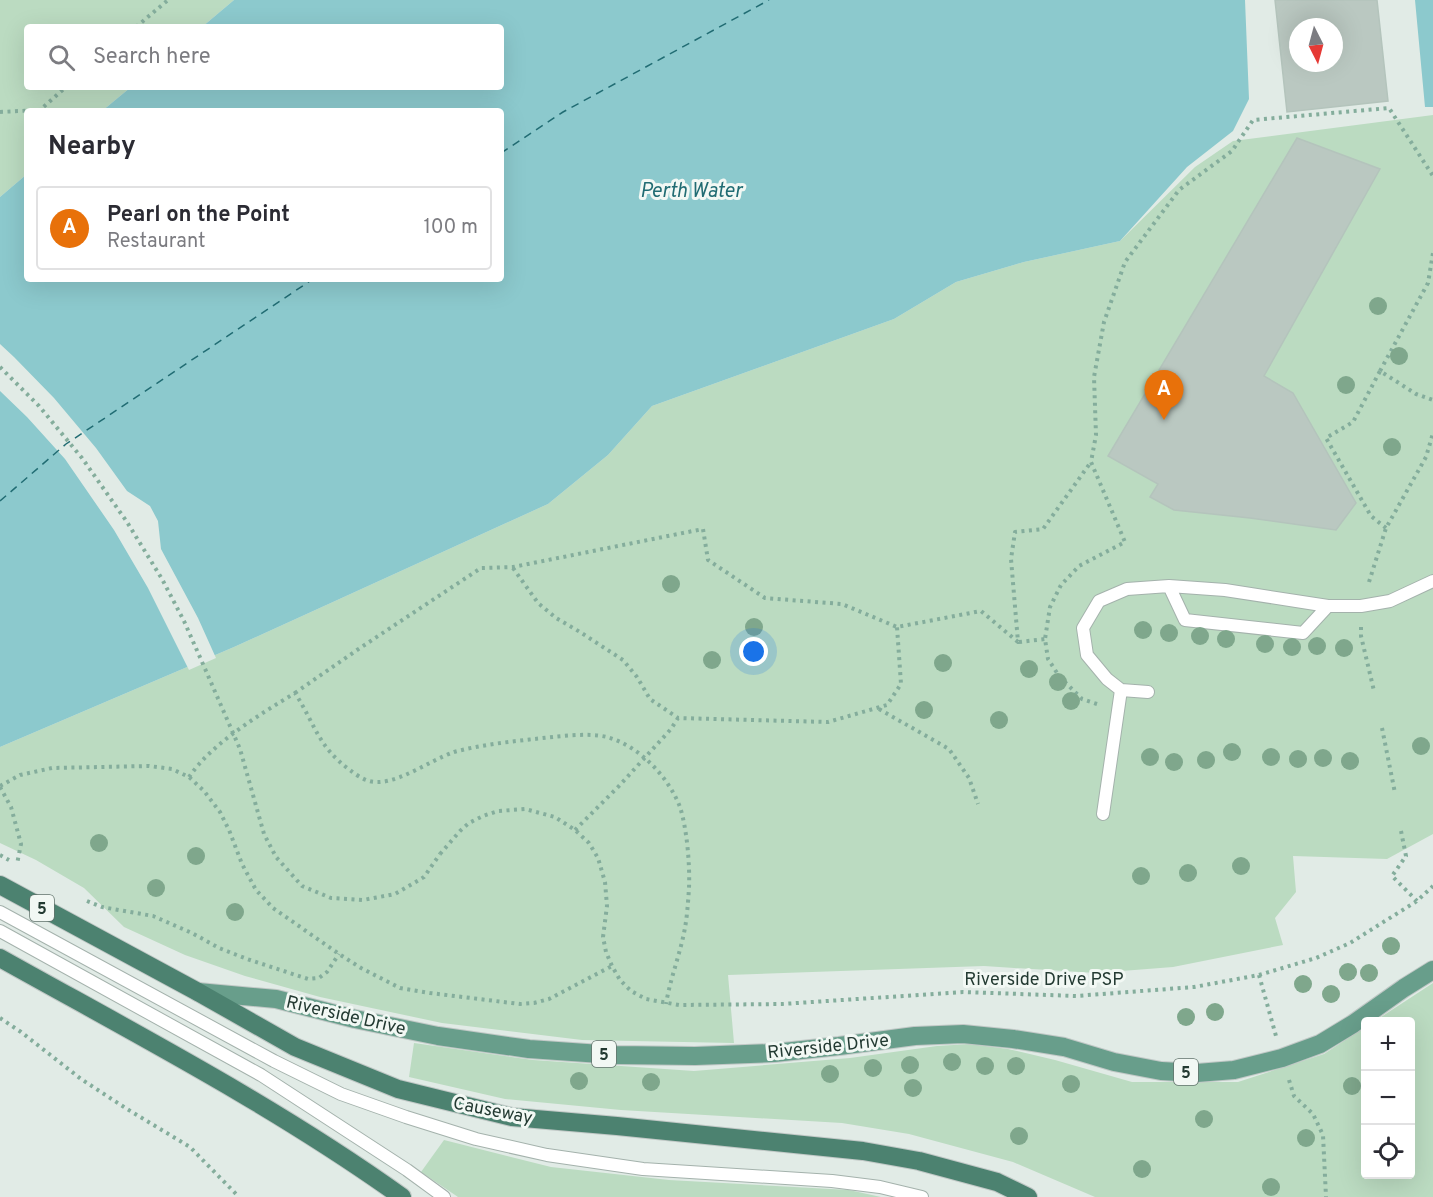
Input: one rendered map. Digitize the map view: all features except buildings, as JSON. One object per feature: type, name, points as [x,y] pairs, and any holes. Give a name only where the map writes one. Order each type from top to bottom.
[{"type":"highway","name":"Causeway","points":[[0,885],[295,1047],[398,1089],[512,1117],[863,1151],[908,1159],[997,1182],[1028,1197]]},
{"type":"highway","points":[[0,958],[251,1098],[402,1197]]},
{"type":"main road","name":"Riverside Drive","points":[[198,992],[276,999],[355,1019],[438,1036],[529,1049],[615,1055],[718,1056],[839,1047],[915,1036],[963,1034],[1064,1047],[1114,1062],[1161,1071],[1197,1073],[1234,1070],[1282,1058],[1320,1044],[1433,970]]},
{"type":"lane","points":[[1148,692],[1121,690],[1107,679],[1087,655],[1083,628],[1099,601],[1127,589],[1169,586],[1225,590],[1328,606],[1361,606],[1390,601],[1433,581]]},
{"type":"lane","points":[[1169,586],[1185,620],[1303,633],[1328,606]]},
{"type":"lane","points":[[1102,814],[1121,690]]},
{"type":"lane","points":[[0,912],[283,1066],[341,1094],[476,1139],[547,1155],[643,1169],[832,1181],[879,1187],[922,1197]]},
{"type":"lane","points":[[0,931],[261,1075],[444,1197]]},
{"type":"path","points":[[140,24],[168,0]]},
{"type":"path","points":[[42,108],[63,90]]},
{"type":"path","points":[[1018,642],[1011,559],[1015,532],[1043,529],[1091,462],[1096,435],[1094,377],[1104,322],[1125,262],[1179,190],[1232,151],[1253,120],[1389,108],[1433,176]]},
{"type":"path","points":[[0,112],[24,111]]},
{"type":"path","points":[[1386,528],[1371,516],[1326,438],[1353,422],[1428,283],[1433,253]]},
{"type":"path","points":[[0,367],[39,406],[82,458],[127,522],[162,579],[240,749],[264,834],[276,857],[302,886],[331,898],[363,900],[395,894],[424,877],[452,839],[469,824],[498,811],[525,809],[555,817],[575,830],[589,843],[598,858],[605,882],[607,906],[603,937],[612,966],[549,999],[534,1003],[519,1004],[400,988],[361,968],[273,908],[256,890],[242,864],[220,812],[204,791],[189,777],[172,769],[149,766],[52,768],[20,776],[0,786],[11,807],[21,844],[17,864],[0,855]]},
{"type":"path","points":[[1380,371],[1416,394],[1433,400]]},
{"type":"path","points":[[1374,691],[1361,636],[1361,606],[1386,528],[1426,457],[1433,433]]},
{"type":"path","points":[[1091,462],[1125,543],[1079,566],[1061,585],[1050,607],[1045,639],[1048,659],[1059,676],[1082,699],[1118,711]]},
{"type":"path","points":[[189,777],[198,764],[262,713],[480,568],[513,567],[704,529],[708,560],[765,598],[842,604],[897,627],[981,611],[1018,642],[1045,639]]},
{"type":"path","points":[[513,567],[538,603],[556,618],[623,660],[637,677],[650,699],[678,718],[828,722],[878,709],[887,705],[901,684],[897,627]]},
{"type":"path","points":[[295,693],[322,743],[336,760],[369,781],[384,782],[395,779],[444,756],[474,747],[576,735],[605,736],[621,742],[645,758],[670,787],[680,807],[687,846],[689,887],[685,932],[666,1004]]},
{"type":"path","points":[[878,709],[948,749],[969,778],[978,804]]},
{"type":"path","points":[[575,830],[620,786],[671,729],[678,718]]},
{"type":"path","points":[[1382,728],[1395,793]]},
{"type":"path","points":[[1401,831],[1406,856],[1392,876],[1417,901]]},
{"type":"path","name":"Riverside Drive PSP","points":[[612,966],[620,980],[631,991],[646,999],[666,1004],[698,1006],[782,1004],[963,992],[1076,996],[1194,987],[1259,975],[1316,958],[1350,943],[1417,901],[1433,886]]},
{"type":"path","points":[[86,900],[102,907],[153,916],[219,948],[308,978],[319,978],[327,972],[339,954]]},
{"type":"path","points":[[1259,975],[1277,1039]]},
{"type":"path","points":[[0,1018],[81,1079],[190,1147],[239,1197]]},
{"type":"path","points":[[1286,1072],[1294,1096],[1313,1114],[1323,1136],[1326,1197]]},
{"type":"green space","points":[[0,0],[234,0],[206,24],[24,24],[24,90],[127,90],[106,108],[24,108],[24,177],[0,197]]},
{"type":"green space","points":[[1433,115],[1433,834],[1387,859],[1293,856],[1296,892],[1275,918],[1283,945],[1173,967],[1096,973],[984,966],[728,975],[734,1043],[582,1040],[442,1023],[320,997],[245,976],[185,955],[124,927],[84,888],[36,860],[0,843],[0,747],[234,647],[548,504],[608,455],[652,406],[894,319],[956,282],[1024,262],[1120,241],[1195,167],[1233,141]]},
{"type":"green space","points":[[1433,983],[1433,1197],[1095,1197],[1013,1162],[909,1134],[842,1123],[621,1110],[505,1099],[409,1077],[414,1043],[533,1060],[694,1071],[850,1058],[937,1046],[970,1044],[1008,1049],[1055,1060],[1132,1082],[1238,1082],[1324,1054],[1361,1030],[1361,1179],[1415,1179],[1415,1017],[1381,1017]]},
{"type":"green space","points":[[444,1140],[551,1167],[669,1180],[849,1190],[881,1197],[458,1197],[421,1172]]},
{"type":"water","name":"Perth Water","points":[[234,0],[1245,0],[1249,99],[1233,131],[1187,167],[1120,241],[1024,262],[956,282],[894,319],[652,406],[608,455],[548,504],[234,647],[0,747],[0,197],[24,177],[24,282],[504,282],[504,108],[106,108],[127,90],[504,90],[504,24],[206,24]]},
{"type":"water","points":[[1415,0],[1433,0],[1433,107],[1425,107]]},
{"type":"pier","points":[[0,344],[54,398],[96,448],[127,491],[150,506],[158,521],[161,549],[198,618],[216,658],[189,670],[148,588],[114,530],[65,459],[0,391]]},
{"type":"ferry route","points":[[504,151],[563,112],[769,0]]},
{"type":"ferry route","points":[[0,501],[66,444],[309,282]]},
{"type":"place","name":"Pearl on the Point","points":[[1164,420]]}]
